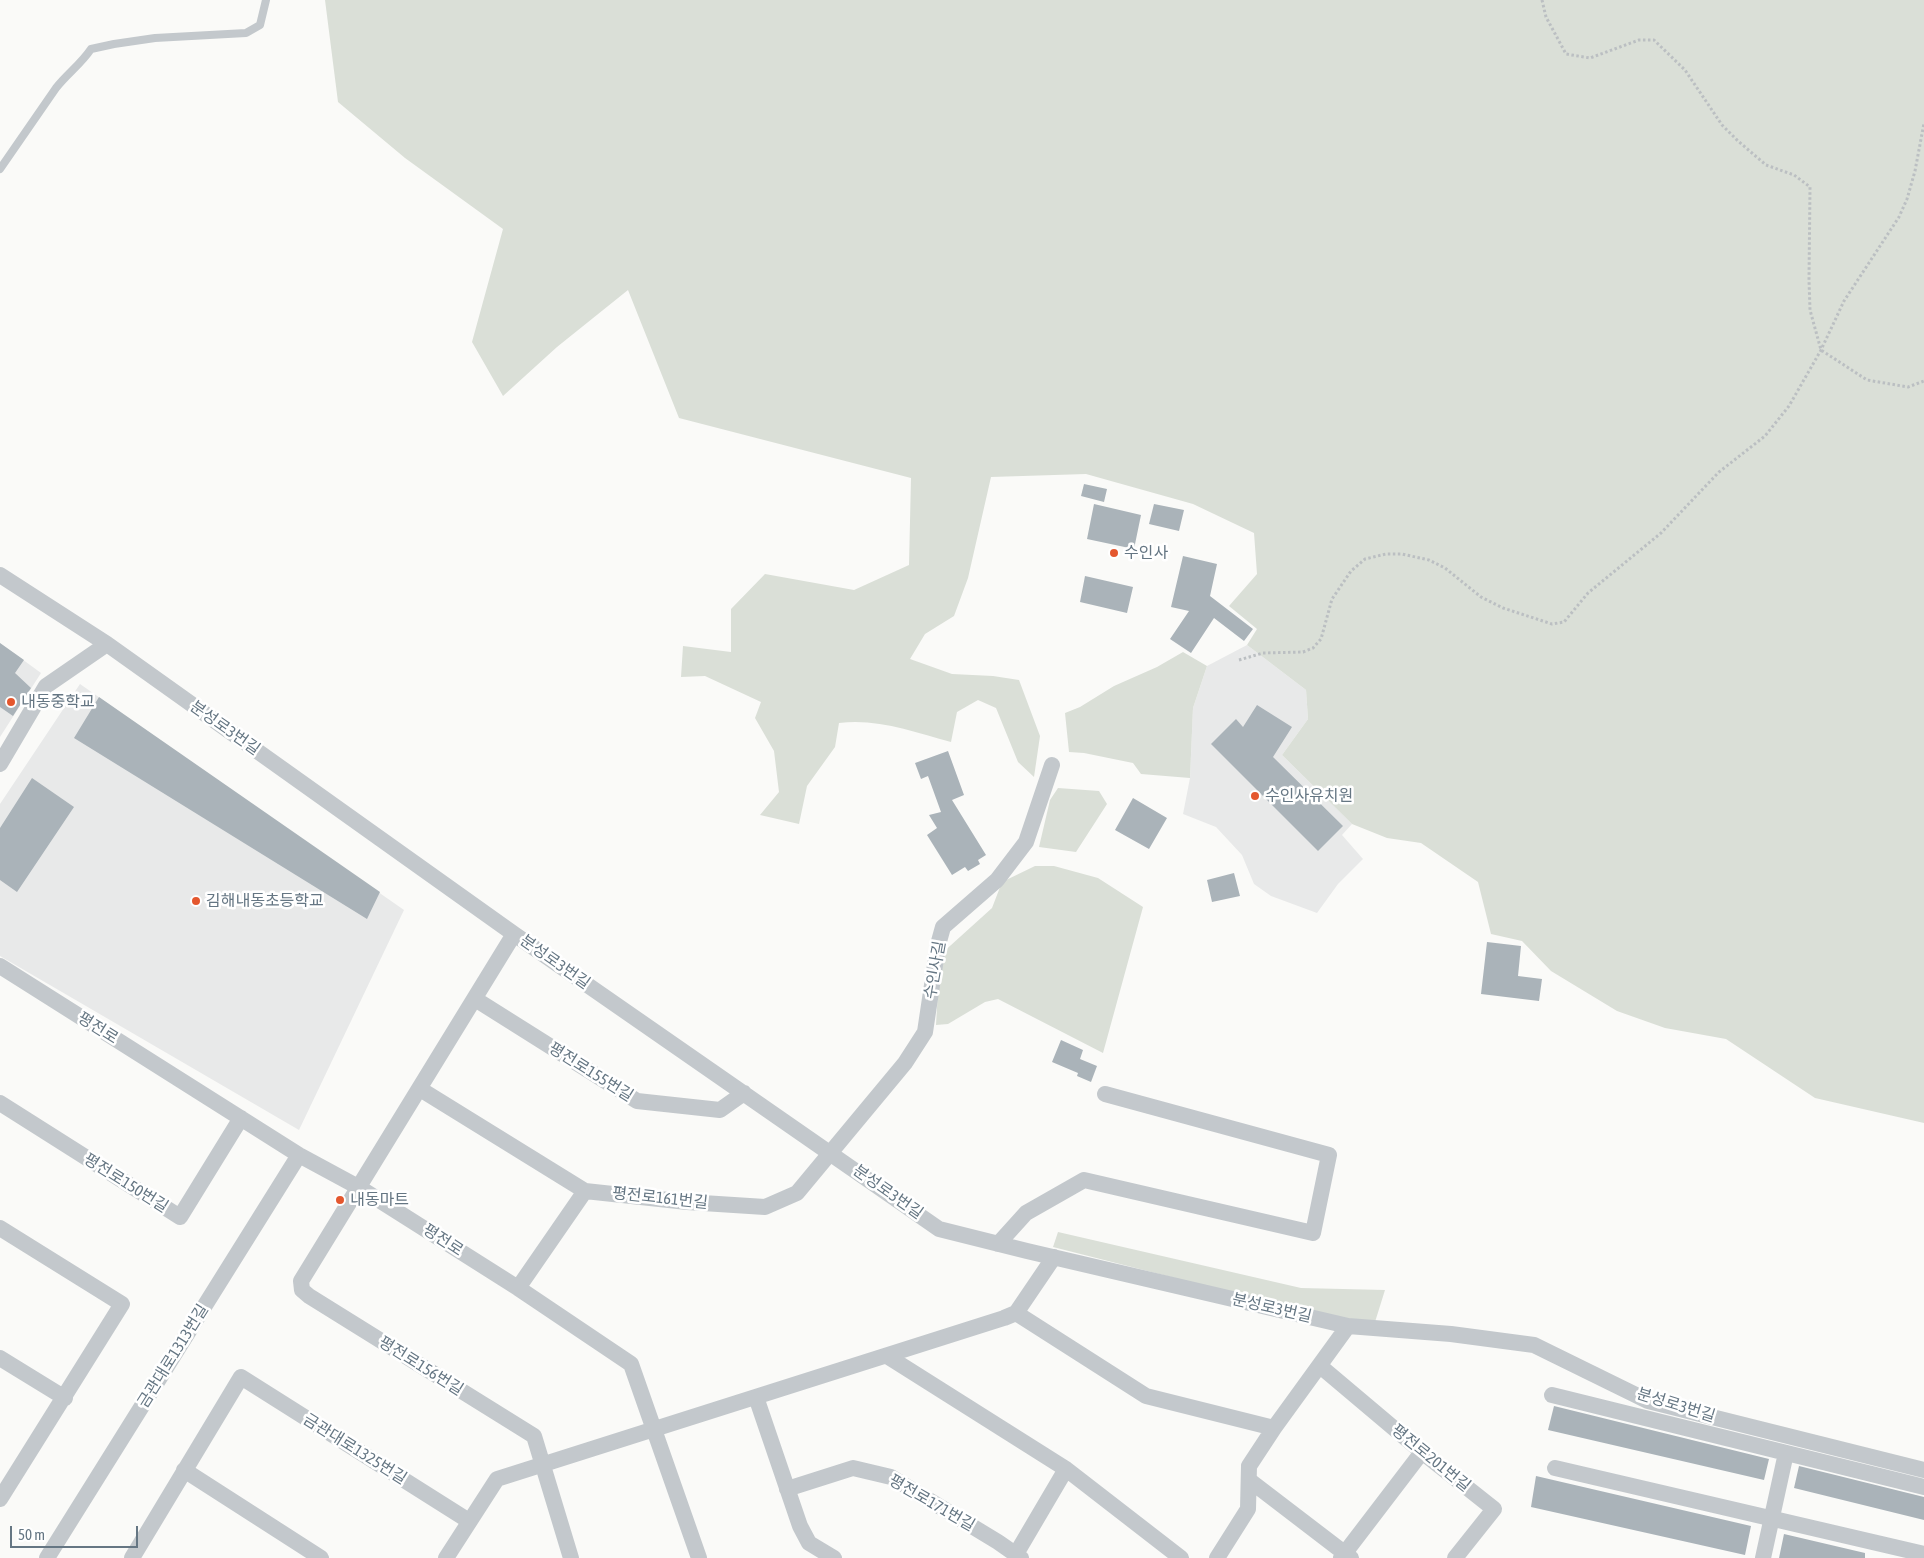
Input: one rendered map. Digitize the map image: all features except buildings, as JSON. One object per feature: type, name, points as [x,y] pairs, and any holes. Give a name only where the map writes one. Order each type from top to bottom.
[{"type":"street","name":"분성로3번길","points":[[0,575],[107,644],[514,934],[831,1152],[939,1229],[1348,1326],[1451,1334],[1534,1345],[1648,1400],[1924,1470]]},
{"type":"street","points":[[0,764],[46,686],[107,644]]},
{"type":"street","name":"수인사길","points":[[831,1152],[905,1063],[925,1032],[938,945],[943,927],[998,880],[1026,842],[1052,765]]},
{"type":"street","points":[[360,1188],[514,934]]},
{"type":"street","name":"평전로","points":[[0,966],[299,1155],[360,1188],[518,1288],[631,1364],[699,1558]]},
{"type":"street","name":"평전로155번길","points":[[475,999],[637,1101],[720,1110],[744,1093]]},
{"type":"street","points":[[420,1089],[585,1191],[518,1288]]},
{"type":"street","points":[[998,1244],[1026,1213],[1084,1180],[1313,1233],[1329,1155],[1105,1094]]},
{"type":"street","name":"평전로150번길","points":[[0,1103],[180,1217],[241,1118]]},
{"type":"street","name":"평전로161번길","points":[[585,1191],[687,1202],[766,1206],[797,1193],[831,1152]]},
{"type":"street","name":"금관대로1313번길","points":[[47,1558],[299,1155]]},
{"type":"street","name":"평전로156번길","points":[[360,1188],[304,1275],[301,1281],[302,1290],[534,1436],[571,1558]]},
{"type":"street","points":[[0,1228],[122,1304],[64,1398],[2,1491]]},
{"type":"street","points":[[446,1558],[497,1479],[887,1356],[1016,1313],[1054,1257]]},
{"type":"street","points":[[1016,1313],[1146,1396],[1274,1428]]},
{"type":"street","points":[[1217,1558],[1248,1509],[1249,1466],[1274,1428],[1348,1326]]},
{"type":"street","points":[[887,1356],[1066,1469],[1180,1558]]},
{"type":"street","points":[[0,1358],[64,1398]]},
{"type":"street","name":"평전로201번길","points":[[1320,1366],[1422,1452],[1494,1509],[1455,1558]]},
{"type":"street","name":"금관대로1325번길","points":[[184,1470],[241,1377],[469,1521]]},
{"type":"street","points":[[1552,1395],[1924,1487]]},
{"type":"street","points":[[756,1397],[800,1526],[809,1543],[834,1558]]},
{"type":"street","points":[[1248,1480],[1346,1556],[1422,1452]]},
{"type":"street","points":[[1763,1558],[1786,1453]]},
{"type":"street","name":"평전로171번길","points":[[787,1489],[854,1468],[865,1470],[891,1478],[1018,1556]]},
{"type":"street","points":[[1555,1468],[1924,1554]]},
{"type":"street","points":[[1018,1556],[1066,1469]]},
{"type":"street","points":[[132,1558],[184,1470],[321,1558]]},
{"type":"lane","points":[[0,170],[56,88],[83,61],[91,49],[155,38],[246,33],[260,26],[266,0]]},
{"type":"path","points":[[1542,0],[1546,17],[1566,54],[1590,58],[1639,40],[1654,40],[1686,70],[1722,125],[1738,142],[1766,165],[1794,175],[1810,187],[1810,310],[1821,350],[1867,380],[1908,387],[1924,381]]},
{"type":"path","points":[[1239,660],[1263,653],[1303,652],[1313,648],[1321,639],[1332,599],[1351,572],[1365,559],[1386,554],[1402,554],[1429,560],[1445,568],[1481,597],[1503,608],[1552,624],[1564,622],[1588,593],[1661,533],[1718,472],[1765,436],[1789,406],[1821,350],[1844,301],[1882,244],[1903,208],[1915,171],[1924,123]]},
{"type":"shaded area","points":[[325,0],[1924,0],[1924,1123],[1815,1098],[1726,1039],[1665,1028],[1617,1011],[1551,971],[1522,941],[1491,934],[1478,882],[1421,843],[1387,838],[1352,824],[1282,755],[1308,719],[1306,690],[1247,645],[1257,629],[1229,606],[1257,574],[1254,533],[1193,504],[1086,474],[991,477],[968,578],[954,616],[925,634],[910,659],[952,674],[993,676],[1019,680],[1040,736],[1034,777],[1018,762],[996,708],[978,700],[957,712],[951,742],[881,724],[867,722],[839,723],[835,747],[807,786],[799,824],[760,815],[779,792],[774,751],[755,718],[761,702],[705,676],[681,677],[683,646],[731,652],[731,609],[765,574],[854,590],[909,565],[911,478],[679,418],[628,290],[557,347],[503,396],[472,342],[503,229],[405,158],[338,102]]},
{"type":"shaded area","name":"내동중학교","points":[[0,643],[41,673],[0,737]]},
{"type":"shaded area","name":"수인사유치원","points":[[1247,645],[1306,690],[1308,719],[1282,755],[1352,824],[1342,835],[1363,859],[1338,884],[1317,913],[1271,896],[1254,884],[1242,855],[1216,827],[1183,814],[1190,778],[1193,708],[1207,666]]},
{"type":"shaded area","points":[[1183,652],[1207,666],[1193,708],[1190,778],[1141,774],[1133,763],[1084,753],[1069,752],[1065,713],[1080,707],[1114,686],[1157,667]]},
{"type":"shaded area","name":"김해내동초등학교","points":[[80,684],[404,910],[299,1130],[0,956],[0,804]]},
{"type":"shaded area","points":[[1058,788],[1099,791],[1107,804],[1076,852],[1039,847],[1050,800]]},
{"type":"shaded area","points":[[1035,866],[1054,866],[1098,878],[1143,907],[1103,1053],[998,999],[985,1002],[948,1024],[936,1025],[940,955],[992,908],[1002,882]]},
{"type":"shaded area","points":[[1058,1232],[1301,1288],[1385,1290],[1375,1322],[1352,1323],[1053,1247]]},
{"type":"place","name":"수인사","points":[[1114,553]]},
{"type":"place","name":"내동중학교","points":[[11,702]]},
{"type":"place","name":"수인사유치원","points":[[1255,796]]},
{"type":"place","name":"김해내동초등학교","points":[[196,901]]},
{"type":"place","name":"내동마트","points":[[340,1200]]}]
